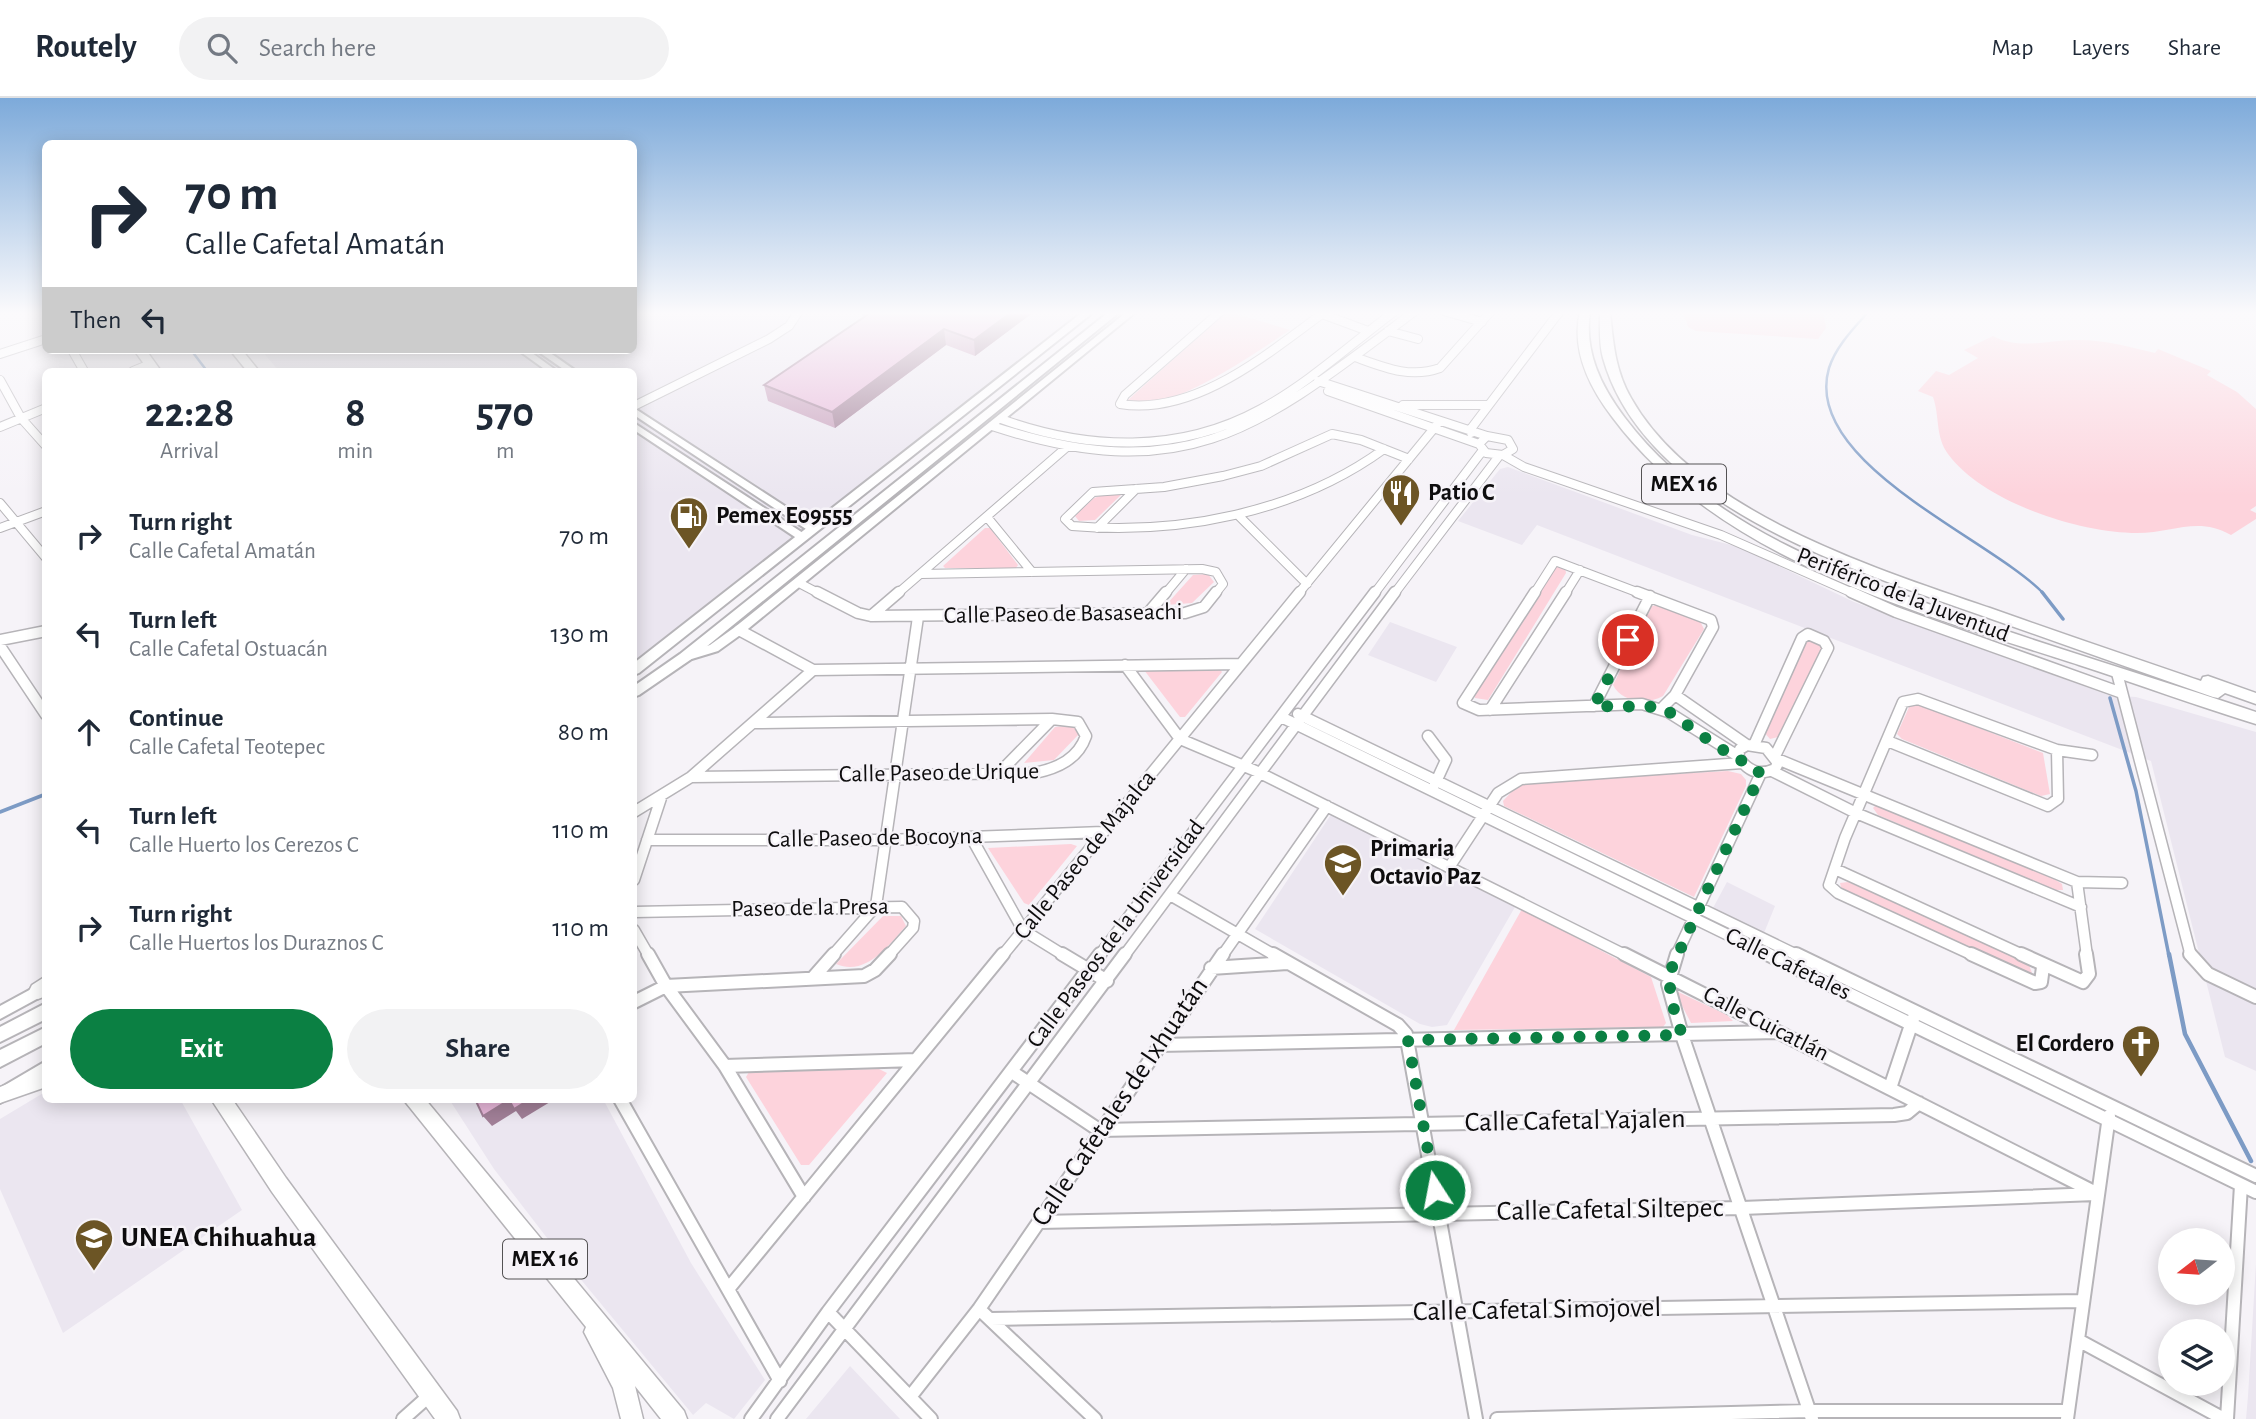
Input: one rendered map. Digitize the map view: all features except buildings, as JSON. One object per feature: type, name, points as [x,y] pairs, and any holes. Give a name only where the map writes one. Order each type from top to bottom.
[{"type":"highway","name":"Periférico de la Juventud","points":[[1592,373],[1612,411],[1654,460],[1714,506],[1790,552],[1857,582],[2117,673],[2256,718]]},
{"type":"highway","name":"Periférico de la Juventud","points":[[1613,373],[1632,410],[1662,445],[1720,493],[1773,528],[1851,565],[1886,578]]},
{"type":"highway","points":[[1886,578],[2256,708]]},
{"type":"highway","name":"MEX 16","points":[[1886,578],[1952,594],[2256,699]]},
{"type":"highway","points":[[1,1095],[42,1080]]},
{"type":"highway","points":[[224,1103],[279,1185],[449,1419]]},
{"type":"highway","name":"MEX 16","points":[[416,1103],[676,1419]]},
{"type":"highway","points":[[577,1298],[623,1385],[632,1419]]},
{"type":"main road","points":[[637,668],[1011,373]]},
{"type":"main road","points":[[637,690],[685,657],[1039,373]]},
{"type":"main road","points":[[0,1035],[42,1012]]},
{"type":"main road","points":[[0,1059],[42,1036]]},
{"type":"street","points":[[637,405],[701,373]]},
{"type":"street","points":[[685,657],[714,648],[739,630],[1058,373]]},
{"type":"street","points":[[1150,373],[1125,394],[1120,404],[1148,407],[1197,394],[1235,373]]},
{"type":"street","points":[[1001,419],[1045,435],[1074,441],[1148,442],[1203,433],[1242,419],[1314,373]]},
{"type":"street","points":[[992,426],[1032,441],[1065,449],[1129,452],[1206,441],[1267,418],[1333,373]]},
{"type":"street","points":[[1470,430],[1511,373]]},
{"type":"street","points":[[0,380],[21,418],[42,442]]},
{"type":"street","points":[[1304,380],[1438,424],[1503,438],[1511,443],[1511,452],[1501,456]]},
{"type":"street","points":[[1317,384],[1394,405],[1524,467],[1728,538],[1896,612],[2122,693]]},
{"type":"street","points":[[1394,405],[1486,405]]},
{"type":"street","points":[[0,427],[42,410]]},
{"type":"street","points":[[637,413],[813,528]]},
{"type":"street","name":"Calle Paseo de Majalca","points":[[729,1288],[1438,424]]},
{"type":"street","points":[[637,428],[802,537]]},
{"type":"street","points":[[1470,430],[1479,446]]},
{"type":"street","points":[[1384,449],[1347,475],[1315,490],[1238,515],[1173,524],[1097,528],[1072,526],[1065,516],[1090,494],[1191,483],[1261,466],[1332,434],[1384,449],[1409,459]]},
{"type":"street","name":"Calle Paseos de la Universidad","points":[[751,1419],[828,1312],[1456,487],[1487,436]]},
{"type":"street","points":[[871,616],[1074,441]]},
{"type":"street","name":"Calle Paseos de la Universidad","points":[[777,1419],[1029,1086],[1391,595],[1501,456]]},
{"type":"street","points":[[1456,487],[1471,492]]},
{"type":"street","points":[[1097,528],[1136,489]]},
{"type":"street","points":[[0,503],[42,553]]},
{"type":"street","points":[[0,528],[42,513]]},
{"type":"street","points":[[1238,515],[1307,584]]},
{"type":"street","points":[[987,517],[1032,572]]},
{"type":"street","points":[[1662,707],[1675,695],[1713,627],[1711,620],[1555,561],[1464,701],[1465,705],[1474,710],[1662,707],[1721,749],[1767,772],[1856,813],[2081,907]]},
{"type":"street","points":[[1148,613],[1186,569]]},
{"type":"street","name":"Calle Paseo de Basaseachi","points":[[799,583],[858,613],[871,616],[918,617],[1199,610],[1223,584],[1220,576],[1211,570],[1186,569],[921,575]]},
{"type":"street","points":[[1490,710],[1580,570]]},
{"type":"street","points":[[1377,590],[1391,595]]},
{"type":"street","points":[[1594,706],[1650,597]]},
{"type":"street","points":[[812,979],[876,906],[918,617]]},
{"type":"street","points":[[739,630],[813,670],[1241,664]]},
{"type":"street","points":[[0,640],[42,632]]},
{"type":"street","points":[[1740,759],[1740,749],[1751,745],[1802,638],[1808,634],[1818,638],[1828,648],[1776,758],[1777,766],[1767,772],[1669,974],[1671,1000],[1682,1035],[1811,1415]]},
{"type":"street","points":[[0,646],[42,709]]},
{"type":"street","points":[[1125,665],[1180,739]]},
{"type":"street","points":[[637,810],[691,777],[756,723],[813,670]]},
{"type":"street","points":[[2117,673],[2183,941],[2196,965],[2211,978],[2256,997]]},
{"type":"street","points":[[1675,695],[1751,745],[1766,748],[1776,758],[2077,881],[2122,883]]},
{"type":"street","points":[[2043,967],[2041,982],[2035,983],[1838,894],[1829,885],[1864,794],[1890,742],[1903,702],[1914,698],[2057,750],[2092,755]]},
{"type":"street","name":"Calle Cafetales","points":[[1285,714],[1697,913],[1915,1011],[2256,1175]]},
{"type":"street","points":[[999,773],[1052,719]]},
{"type":"street","name":"Calle Paseo de Urique","points":[[691,777],[1049,771],[1076,752],[1086,736],[1081,725],[1073,721],[1052,719],[756,723]]},
{"type":"street","points":[[1428,736],[1443,752],[1446,760],[1434,786]]},
{"type":"street","name":"Calle Cuicatlán","points":[[1180,739],[1258,772],[1669,974],[2098,1194]]},
{"type":"street","points":[[1890,742],[2048,806],[2058,799],[2057,750]]},
{"type":"street","points":[[1450,866],[1503,787],[1526,778],[1740,759]]},
{"type":"street","points":[[637,871],[662,795]]},
{"type":"street","name":"Calle Cafetales de Ixhuatán","points":[[910,1397],[985,1314],[1039,1222],[1100,1129],[1327,806]]},
{"type":"street","name":"Calle Paseo de Bocoyna","points":[[647,840],[886,840],[1103,832]]},
{"type":"street","points":[[971,837],[1023,930],[1107,981]]},
{"type":"street","points":[[1835,869],[2078,982],[2089,978],[2077,881]]},
{"type":"street","points":[[1170,895],[1398,1026],[1408,1040],[1476,1419]]},
{"type":"street","name":"Paseo de la Presa","points":[[637,912],[876,906],[907,910],[914,921],[913,928],[875,970],[864,976],[666,986]]},
{"type":"street","name":"Calle Cafetales","points":[[1697,913],[1911,1024],[2256,1192]]},
{"type":"street","points":[[637,935],[666,986],[725,1066],[804,1197]]},
{"type":"street","points":[[1211,968],[1289,963]]},
{"type":"street","points":[[637,1000],[666,986]]},
{"type":"street","points":[[0,1013],[42,988]]},
{"type":"street","points":[[1890,1088],[1915,1011]]},
{"type":"street","points":[[1159,1045],[1781,1032]]},
{"type":"street","points":[[725,1066],[916,1060]]},
{"type":"street","points":[[1,1095],[42,1070]]},
{"type":"street","points":[[1012,1072],[1029,1086],[1100,1129]]},
{"type":"street","points":[[622,1103],[780,1381]]},
{"type":"street","name":"Calle Cafetal Yajalen","points":[[1100,1129],[1894,1115],[1907,1112],[1919,1103]]},
{"type":"street","points":[[1497,1419],[2067,1415],[2110,1105]]},
{"type":"street","points":[[2078,1340],[2226,1419],[2241,1185]]},
{"type":"street","name":"Calle Cafetal Siltepec","points":[[1039,1222],[1742,1208],[2098,1194]]},
{"type":"street","name":"Calle Cafetal Simojovel","points":[[985,1314],[1458,1312],[2083,1301]]},
{"type":"street","points":[[828,1312],[931,1419]]},
{"type":"street","points":[[985,1314],[1095,1419]]},
{"type":"street","points":[[403,1419],[430,1395]]},
{"type":"shaded area","points":[[637,373],[1008,373],[637,662]]},
{"type":"shaded area","points":[[1158,373],[1224,373],[1164,400],[1144,403],[1128,400]]},
{"type":"shaded area","points":[[1935,373],[1949,375],[1953,373],[2209,373],[2207,375],[2237,392],[2256,409],[2256,506],[2250,510],[2256,513],[2256,519],[2231,535],[2219,529],[2196,526],[2137,533],[2114,532],[2061,521],[2008,500],[1984,487],[1964,471],[1944,447],[1933,397],[1918,391]]},
{"type":"shaded area","points":[[1508,467],[1692,535],[1739,547],[1854,602],[2108,695],[2136,697],[2256,732],[2256,1071],[2225,1057],[2151,761],[1537,525],[1522,545],[1458,521],[1500,469]]},
{"type":"shaded area","points":[[1106,494],[1122,494],[1095,520],[1079,521],[1075,516],[1094,498]]},
{"type":"shaded area","points":[[985,528],[990,528],[1018,565],[1016,568],[943,566]]},
{"type":"shaded area","points":[[1553,568],[1565,568],[1566,573],[1488,700],[1475,698],[1474,694]]},
{"type":"shaded area","points":[[1208,574],[1214,582],[1192,603],[1166,605],[1193,575]]},
{"type":"shaded area","points":[[1659,605],[1699,619],[1704,629],[1663,696],[1642,701],[1628,698],[1613,685],[1652,606]]},
{"type":"shaded area","points":[[1390,622],[1457,647],[1436,682],[1368,655]]},
{"type":"shaded area","points":[[1808,639],[1823,646],[1778,737],[1770,739],[1763,731]]},
{"type":"shaded area","points":[[1219,668],[1222,672],[1185,717],[1180,717],[1144,670]]},
{"type":"shaded area","points":[[1915,703],[2043,753],[2050,794],[2041,796],[1902,739],[1897,734],[1910,705]]},
{"type":"shaded area","points":[[1074,725],[1080,733],[1054,760],[1024,763],[1055,727]]},
{"type":"shaded area","points":[[1728,771],[1741,774],[1746,780],[1746,786],[1694,897],[1504,806],[1503,801],[1517,786],[1526,782]]},
{"type":"shaded area","points":[[1877,804],[2054,879],[2062,884],[2063,890],[2054,890],[1878,815],[1873,808]]},
{"type":"shaded area","name":"Primaria Octavio Paz","points":[[1332,813],[1515,907],[1447,1025],[1432,1027],[1420,1024],[1255,929]]},
{"type":"shaded area","points":[[1071,844],[1077,846],[1029,905],[1024,903],[988,848]]},
{"type":"shaded area","points":[[1727,882],[1775,906],[1764,933],[1713,908]]},
{"type":"shaded area","points":[[1848,882],[2021,958],[2029,965],[2032,973],[2022,974],[1842,891],[1840,883]]},
{"type":"shaded area","points":[[1522,909],[1651,977],[1666,1023],[1663,1027],[1454,1030]]},
{"type":"shaded area","points":[[883,916],[901,916],[906,926],[884,950],[867,963],[847,967],[836,964]]},
{"type":"shaded area","points":[[1674,990],[1727,1015],[1733,1021],[1691,1023]]},
{"type":"shaded area","points":[[879,1069],[887,1073],[809,1165],[801,1165],[746,1077],[749,1072]]},
{"type":"shaded area","name":"UNEA Chihuahua","points":[[42,1094],[42,1103],[182,1103],[242,1210],[63,1333],[0,1189],[0,1119]]},
{"type":"shaded area","points":[[452,1103],[605,1103],[691,1263],[765,1380],[734,1419],[706,1403],[693,1415],[554,1247],[494,1169]]},
{"type":"shaded area","points":[[2256,1264],[2256,1419],[2246,1419],[2248,1396]]},
{"type":"shaded area","points":[[850,1366],[900,1419],[806,1419]]},
{"type":"waterway","points":[[1829,373],[1828,403],[1843,436],[1871,467],[1906,496],[2019,572],[2043,593]]},
{"type":"waterway","points":[[2043,593],[2063,619]]},
{"type":"waterway","points":[[2110,698],[2136,791],[2169,956]]},
{"type":"waterway","points":[[0,812],[42,796]]},
{"type":"waterway","points":[[2169,954],[2185,1034],[2251,1161]]},
{"type":"place","name":"Patio C","points":[[1401,527]]},
{"type":"place","name":"Pemex E09555","points":[[689,550]]},
{"type":"place","name":"Primaria Octavio Paz","points":[[1343,897]]},
{"type":"place","name":"El Cordero","points":[[2141,1078]]},
{"type":"place","name":"UNEA Chihuahua","points":[[94,1272]]},
{"type":"route","points":[[1435,1190],[1408,1040],[1682,1035],[1671,1000],[1669,974],[1761,773],[1746,767],[1738,756],[1721,749],[1662,707],[1594,706],[1628,640]]}]
